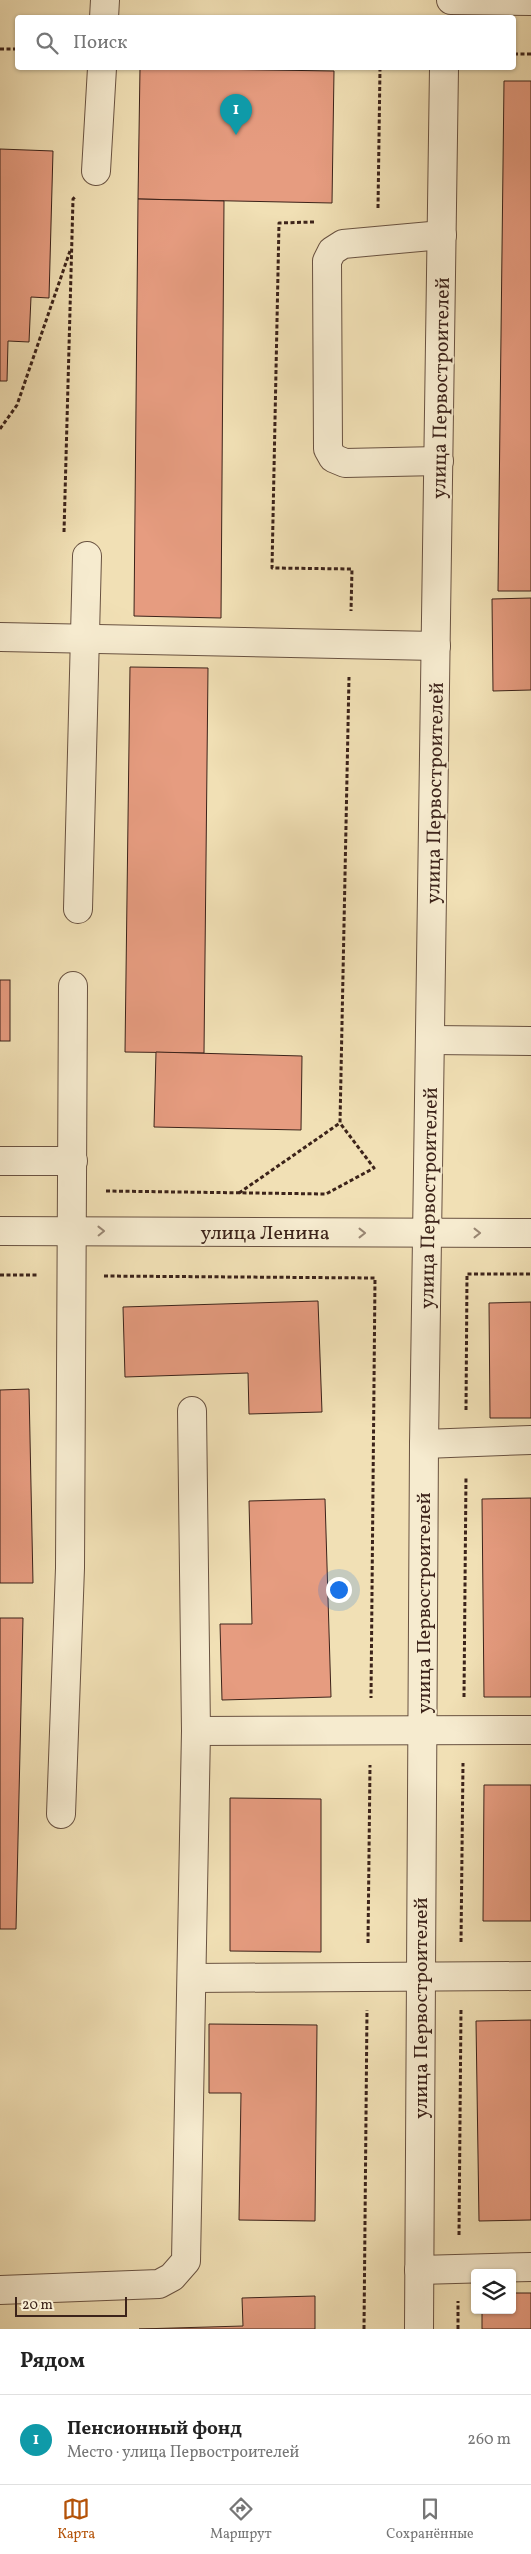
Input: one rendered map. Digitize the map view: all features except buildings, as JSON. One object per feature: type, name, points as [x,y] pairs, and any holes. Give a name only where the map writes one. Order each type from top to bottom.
[{"type":"street","points":[[104,15],[105,0]]},
{"type":"street","points":[[445,15],[446,0]]},
{"type":"street","points":[[451,0],[531,1]]},
{"type":"street","points":[[96,171],[102,70]]},
{"type":"street","name":"улица Первостроителей","points":[[419,2329],[419,1978],[424,1444],[444,70]]},
{"type":"street","points":[[439,461],[345,464],[333,458],[328,449],[327,261],[332,251],[343,244],[442,235]]},
{"type":"street","points":[[78,909],[87,556]]},
{"type":"street","points":[[0,638],[436,646]]},
{"type":"street","points":[[61,1814],[70,1568],[73,986]]},
{"type":"street","points":[[431,1040],[531,1042]]},
{"type":"street","points":[[0,1161],[72,1161]]},
{"type":"street","name":"улица Ленина","points":[[0,1231],[531,1234]]},
{"type":"street","points":[[0,2290],[159,2284],[172,2277],[186,2261],[196,1731],[192,1411]]},
{"type":"street","points":[[424,1444],[531,1440]]},
{"type":"street","points":[[196,1731],[531,1730]]},
{"type":"street","points":[[192,1978],[461,1978],[531,1976]]},
{"type":"street","points":[[419,2270],[531,2268]]},
{"type":"path","points":[[0,49],[15,49]]},
{"type":"path","points":[[516,54],[531,54]]},
{"type":"path","points":[[87,556],[63,551],[73,199],[96,171]]},
{"type":"path","points":[[0,429],[17,405],[72,247]]},
{"type":"path","points":[[72,1190],[326,1194],[374,1168],[340,1123]]},
{"type":"path","points":[[458,2329],[468,1274],[531,1274]]},
{"type":"path","points":[[0,1275],[375,1278],[364,2329]]},
{"type":"place","name":"Пенсионный фонд","points":[[236,135]]}]
